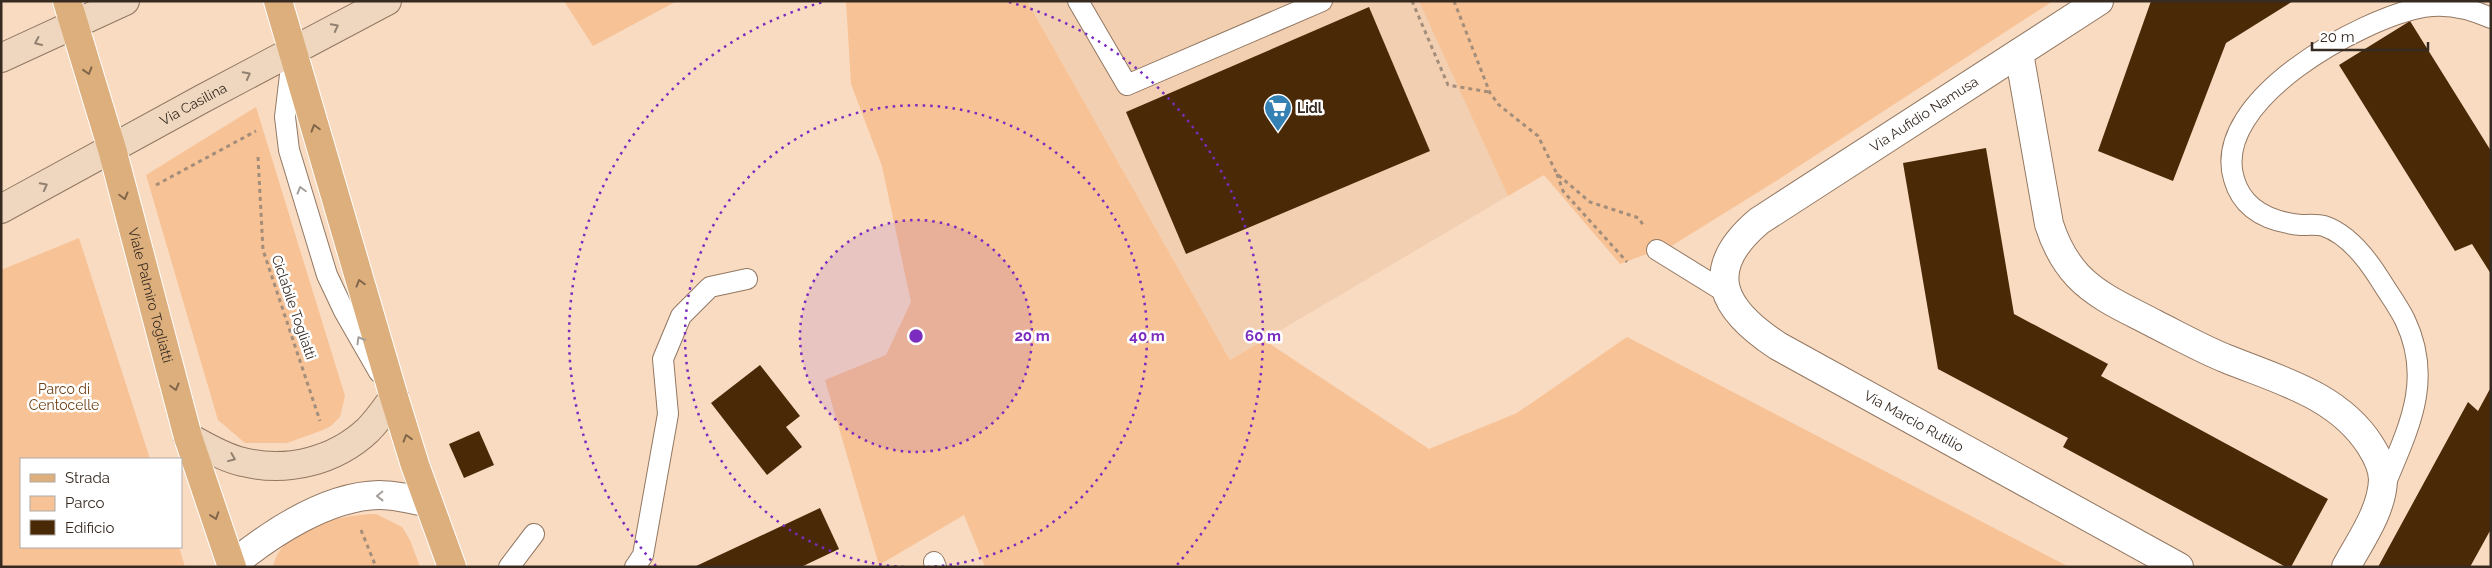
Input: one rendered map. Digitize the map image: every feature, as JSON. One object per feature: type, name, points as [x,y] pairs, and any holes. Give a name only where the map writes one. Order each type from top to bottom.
[{"type":"main road","points":[[1,58],[72,9],[126,1]]},
{"type":"main road","points":[[278,1],[394,397],[428,503],[452,567]]},
{"type":"main road","name":"Via Casilina","points":[[1,210],[387,1]]},
{"type":"main road","name":"Viale Palmiro Togliatti","points":[[72,9],[112,149],[188,437],[232,566]]},
{"type":"main road","points":[[188,437],[242,462],[265,465],[298,465],[332,454],[358,438],[377,419],[394,397]]},
{"type":"street","name":"Via Aufidio Namusa","points":[[1725,292],[1724,275],[1728,259],[1737,243],[1750,229],[1769,214],[2099,1]]},
{"type":"street","points":[[2019,53],[2049,224],[2059,250],[2079,277],[2116,304],[2204,349],[2290,382],[2341,412],[2355,425],[2376,454],[2383,478],[2382,491],[2369,523],[2346,567]]},
{"type":"street","name":"Via Marcio Rutilio","points":[[1725,292],[1733,308],[1746,322],[1778,346],[2178,567]]},
{"type":"street","points":[[232,566],[280,530],[311,514],[349,500],[390,495],[428,503]]},
{"type":"lane","points":[[1078,1],[1127,85],[1322,1]]},
{"type":"lane","points":[[2382,491],[2415,411],[2419,365],[2413,340],[2404,318],[2366,259],[2344,238],[2324,226],[2280,222],[2267,218],[2257,212],[2240,195],[2233,178],[2234,148],[2241,128],[2262,97],[2277,82],[2354,32],[2402,12],[2426,7],[2463,8],[2491,18]]},
{"type":"lane","points":[[1657,250],[1725,292]]},
{"type":"lane","points":[[635,567],[643,556],[668,414],[664,359],[680,316],[710,287],[746,280]]},
{"type":"lane","points":[[509,567],[534,534]]},
{"type":"path","points":[[1412,1],[1448,85],[1490,93]]},
{"type":"path","points":[[1454,1],[1490,93],[1499,105],[1538,136],[1557,174],[1563,191],[1619,250],[1631,268],[1639,268],[1657,250]]},
{"type":"path","points":[[150,188],[261,128],[259,135]]},
{"type":"path","name":"Ciclabile Togliatti","points":[[257,151],[263,250],[323,430]]},
{"type":"path","points":[[1557,174],[1590,202],[1639,218]]},
{"type":"path","points":[[358,523],[376,567]]},
{"type":"shaded area","points":[[1027,1],[1420,1],[1508,196],[1230,360]]},
{"type":"green space","points":[[564,1],[677,1],[593,46]]},
{"type":"green space","points":[[846,1],[1027,1],[1230,360],[1264,340],[1429,449],[1517,413],[1627,337],[2069,567],[985,567],[964,515],[879,565],[825,380],[886,355],[911,302],[882,166],[851,84]]},
{"type":"green space","points":[[1419,1],[2053,1],[1776,181],[1665,250],[1657,250],[1620,264],[1544,175],[1508,196]]},
{"type":"green space","points":[[256,107],[345,396],[340,417],[331,426],[287,443],[245,443],[218,420],[146,175]]},
{"type":"green space","name":"Parco di Centocelle","points":[[79,238],[150,458],[20,458],[20,548],[179,548],[185,567],[1,567],[1,270]]},
{"type":"green space","points":[[376,514],[402,527],[410,540],[420,567],[273,567],[278,553],[300,532],[330,520]]},
{"type":"building","points":[[2151,1],[2293,1],[2226,43],[2173,181],[2098,151]]},
{"type":"building","name":"Lidl","points":[[1369,7],[1430,151],[1186,254],[1126,112]]},
{"type":"building","points":[[2410,21],[2491,151],[2491,274],[2472,244],[2455,251],[2339,65]]},
{"type":"building","points":[[1986,148],[2014,314],[2108,364],[2101,376],[2328,499],[2291,567],[2286,567],[2063,447],[2068,438],[1938,369],[1903,163]]},
{"type":"building","points":[[760,365],[800,416],[786,427],[802,447],[767,475],[711,403]]},
{"type":"building","points":[[2491,387],[2491,529],[2470,567],[2378,567],[2468,402],[2478,411]]},
{"type":"building","points":[[479,431],[494,465],[464,478],[449,444]]},
{"type":"building","points":[[820,508],[839,549],[801,567],[694,567]]},
{"type":"place","name":"Lidl","points":[[1278,132]]}]
